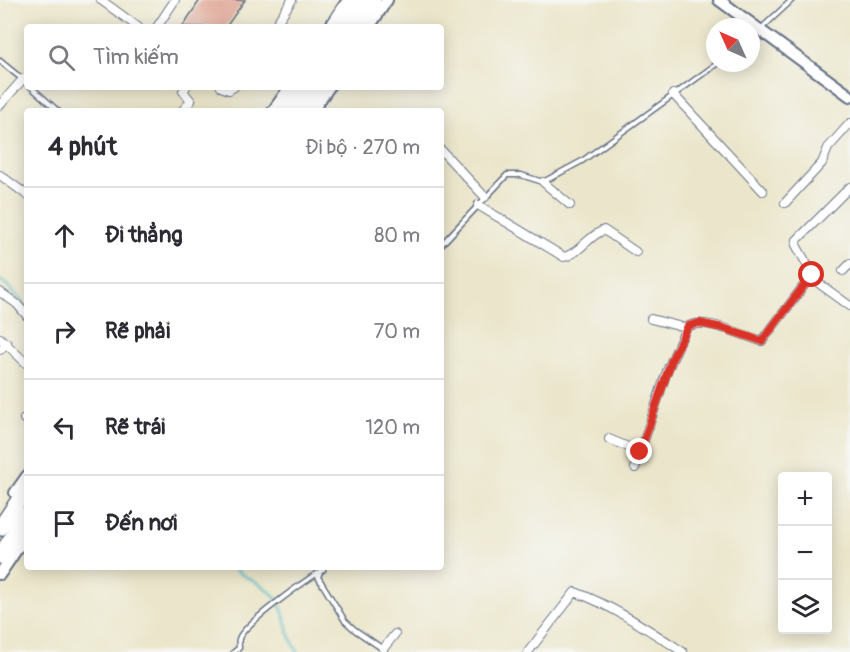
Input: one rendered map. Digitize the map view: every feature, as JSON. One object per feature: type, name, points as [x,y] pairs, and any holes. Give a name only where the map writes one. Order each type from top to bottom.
[{"type":"highway","points":[[341,24],[358,0]]},
{"type":"highway","points":[[357,24],[373,0]]},
{"type":"highway","points":[[284,108],[297,90]]},
{"type":"highway","points":[[300,108],[313,90]]},
{"type":"highway","points":[[0,528],[24,492]]},
{"type":"highway","points":[[0,556],[24,519]]},
{"type":"street","points":[[101,0],[134,24]]},
{"type":"street","points":[[159,24],[175,0]]},
{"type":"street","points":[[276,24],[292,0]]},
{"type":"street","points":[[332,24],[348,0]]},
{"type":"street","points":[[371,24],[387,0]]},
{"type":"street","points":[[719,0],[850,96]]},
{"type":"street","points":[[0,105],[24,82]]},
{"type":"street","points":[[184,90],[183,92],[191,101],[185,108]]},
{"type":"street","points":[[275,108],[288,90]]},
{"type":"street","points":[[314,108],[327,90]]},
{"type":"street","points":[[674,94],[763,191]]},
{"type":"street","points":[[785,204],[822,163],[828,148],[850,123]]},
{"type":"street","points":[[444,153],[485,197]]},
{"type":"street","points":[[0,175],[24,193]]},
{"type":"street","points":[[543,182],[570,205]]},
{"type":"street","points":[[850,187],[797,240],[796,244],[817,282],[850,306]]},
{"type":"street","points":[[478,205],[564,257],[572,254],[596,233],[604,230],[636,252]]},
{"type":"street","points":[[843,271],[850,264]]},
{"type":"street","points":[[635,468],[672,359],[686,328],[699,323],[762,341],[812,275]]},
{"type":"street","points":[[0,292],[24,313]]},
{"type":"street","points":[[651,319],[686,328]]},
{"type":"street","points":[[0,350],[4,340],[24,361]]},
{"type":"street","points":[[609,439],[640,452]]},
{"type":"street","points":[[0,516],[24,480]]},
{"type":"street","points":[[0,574],[24,538]]},
{"type":"street","points":[[528,652],[575,592],[651,631],[683,652]]},
{"type":"street","points":[[384,650],[395,634]]},
{"type":"lane","points":[[761,29],[792,0]]},
{"type":"lane","points":[[0,61],[24,80]]},
{"type":"lane","points":[[444,242],[507,175],[521,175],[543,182],[582,161],[706,71]]},
{"type":"lane","points":[[35,90],[55,108]]},
{"type":"lane","points":[[234,652],[241,650],[239,639],[242,634],[282,598],[319,570]]},
{"type":"lane","points":[[321,570],[318,577],[337,604],[345,621],[384,650]]},
{"type":"building","points":[[200,0],[245,0],[228,24],[184,24]]},
{"type":"waterway","points":[[0,280],[24,304]]},
{"type":"waterway","points":[[236,570],[274,596],[282,609],[298,652]]},
{"type":"waterway","points":[[524,652],[570,593]]},
{"type":"route","points":[[640,452],[672,359],[686,328],[699,323],[762,341],[812,275]]}]
